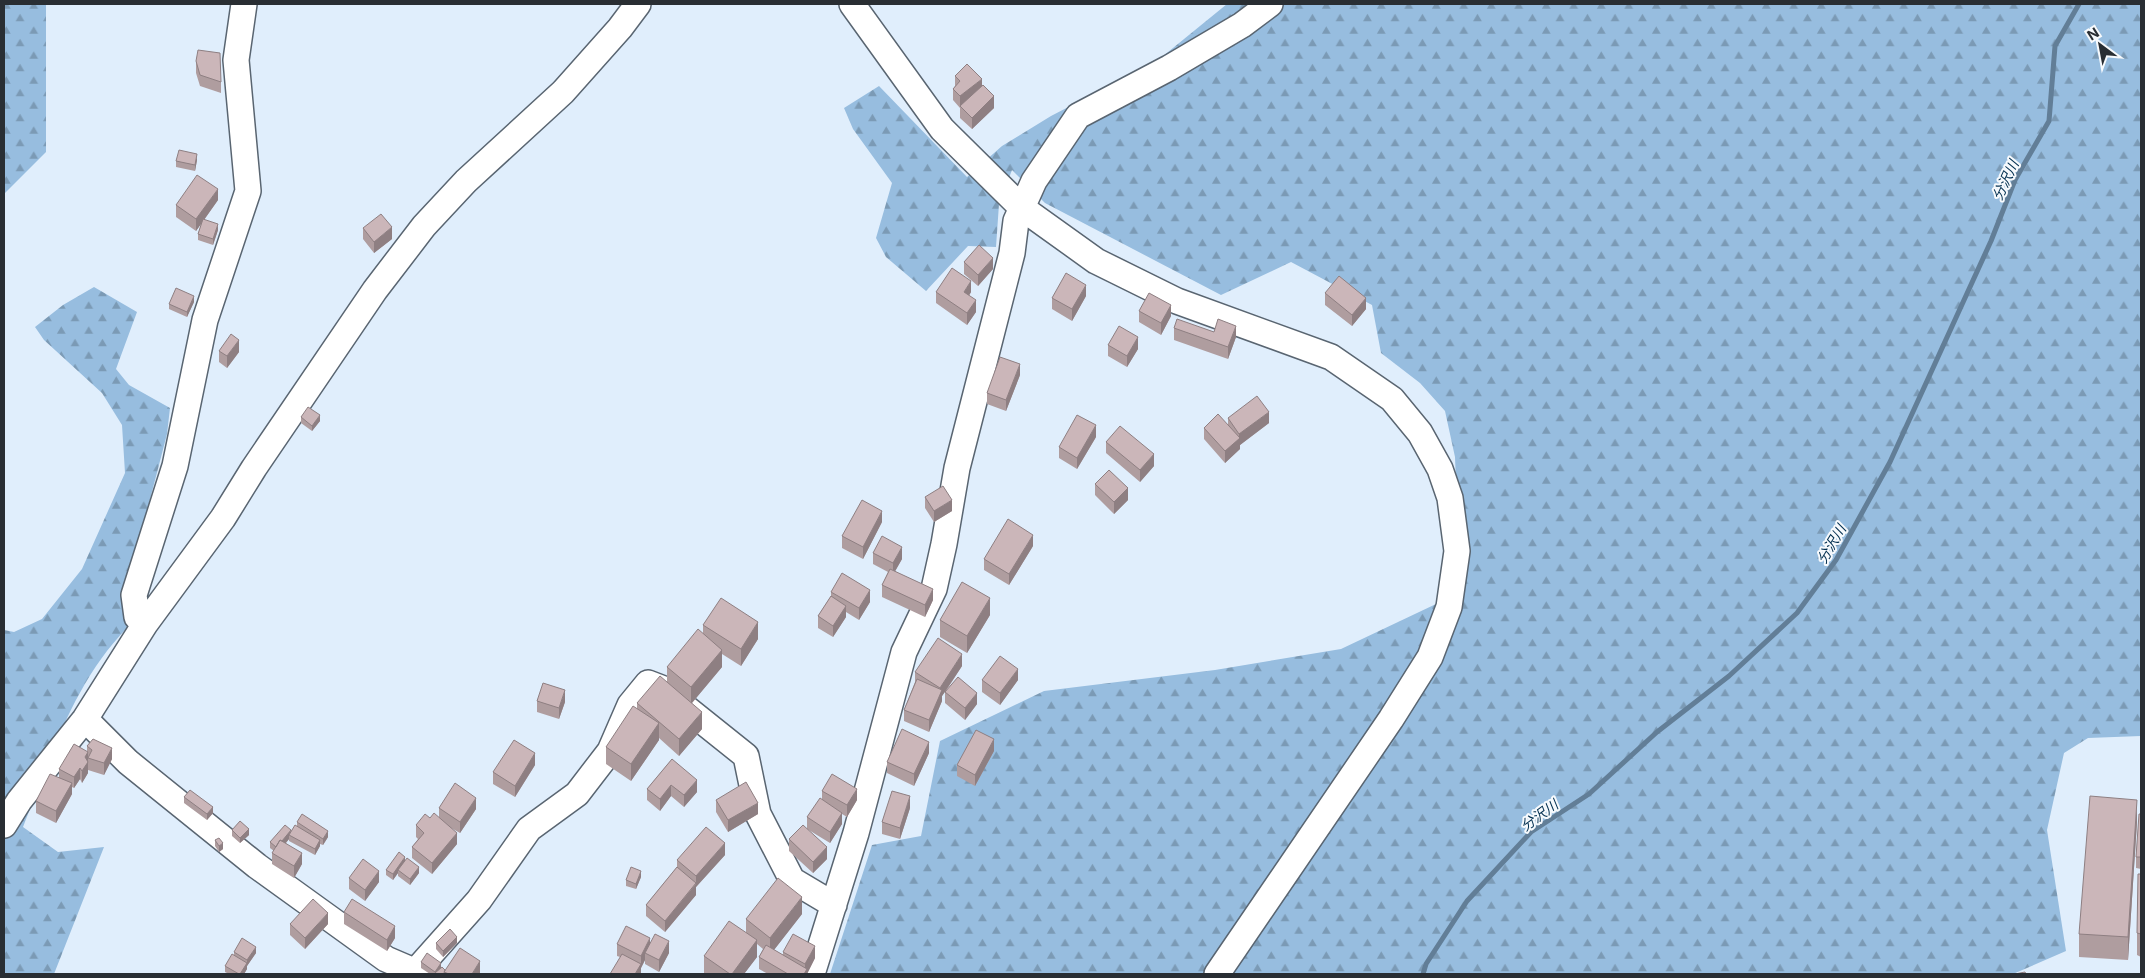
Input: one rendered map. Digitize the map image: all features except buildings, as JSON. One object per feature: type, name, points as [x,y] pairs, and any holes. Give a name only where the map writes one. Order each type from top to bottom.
[{"type":"street","points":[[145,624],[137,617],[134,595],[175,466],[205,320],[248,191],[236,60],[244,4]]},
{"type":"street","points":[[4,825],[19,801],[85,719],[145,624],[223,518],[254,468],[375,290],[424,226],[466,181],[563,92],[620,28],[638,4]]},
{"type":"street","points":[[852,4],[942,129],[1022,208],[1096,261],[1177,302],[1330,357],[1392,400],[1414,426],[1440,468],[1450,498],[1457,551],[1449,608],[1430,657],[1391,719],[1217,974]]},
{"type":"street","points":[[812,974],[834,905],[904,652],[934,589],[957,468],[1012,253],[1016,221],[1034,180],[1078,116],[1169,68],[1242,25],[1270,4]]},
{"type":"street","points":[[85,719],[128,762],[257,866],[386,959],[413,973],[479,900],[530,829],[577,794],[610,751],[630,706],[648,683],[661,688],[746,756],[758,814],[792,880],[834,905]]},
{"type":"green space","points":[[4,4],[46,4],[46,152],[4,194]]},
{"type":"green space","points":[[1227,4],[2141,4],[2141,736],[2088,738],[2064,753],[2047,830],[2066,951],[2013,974],[830,974],[872,845],[921,836],[940,741],[1044,691],[1215,670],[1341,649],[1436,604],[1460,587],[1455,457],[1445,411],[1420,383],[1381,353],[1372,305],[1291,262],[1221,295],[1045,203],[1012,170],[999,204],[996,247],[968,246],[926,291],[886,257],[876,238],[892,183],[853,129],[844,108],[879,86],[967,177],[1002,146],[1051,116],[1157,61]]},
{"type":"green space","points":[[94,287],[137,312],[116,369],[129,385],[170,408],[167,434],[127,588],[125,614],[127,628],[108,649],[78,697],[54,748],[23,827],[58,852],[104,847],[54,974],[4,974],[4,630],[14,632],[42,619],[82,569],[125,473],[122,425],[102,393],[44,340],[35,327],[63,305]]},
{"type":"waterway","name":"分沢川","points":[[1423,974],[1426,964],[1467,901],[1531,832],[1589,794],[1657,732],[1729,676],[1797,613],[1836,560],[1890,462],[1991,241],[2015,180],[2049,121],[2055,46],[2079,4]]}]
